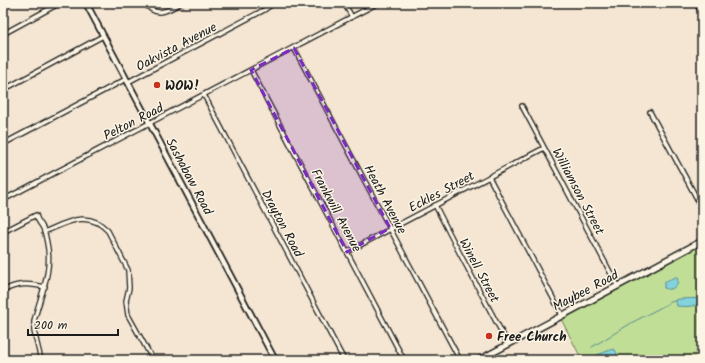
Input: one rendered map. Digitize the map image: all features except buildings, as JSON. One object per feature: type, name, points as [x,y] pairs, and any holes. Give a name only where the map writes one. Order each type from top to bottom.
[{"type":"main road","name":"Maybee Road","points":[[479,360],[702,241]]},
{"type":"street","points":[[3,34],[60,3]]},
{"type":"street","name":"Sashabaw Road","points":[[86,3],[275,360]]},
{"type":"street","points":[[145,3],[152,11],[161,12],[181,3]]},
{"type":"street","name":"Oakvista Avenue","points":[[3,144],[264,10],[274,3]]},
{"type":"street","points":[[344,3],[352,17]]},
{"type":"street","name":"Pelton Road","points":[[3,200],[378,3]]},
{"type":"street","points":[[696,3],[702,14]]},
{"type":"street","points":[[3,90],[104,36]]},
{"type":"street","name":"Heath Avenue","points":[[294,48],[460,360]]},
{"type":"street","name":"Frankwill Avenue","points":[[251,70],[404,360]]},
{"type":"street","name":"Drayton Road","points":[[204,95],[344,360]]},
{"type":"street","name":"Williamson Street","points":[[522,106],[617,285]]},
{"type":"street","points":[[650,112],[702,208]]},
{"type":"street","name":"Eckles Street","points":[[347,252],[544,148]]},
{"type":"street","points":[[489,177],[562,315]]},
{"type":"street","name":"Winell Street","points":[[435,205],[508,344]]},
{"type":"street","points":[[5,231],[36,215],[36,220],[43,227],[49,250],[49,260],[45,287],[34,327],[41,360]]},
{"type":"street","points":[[44,232],[71,221],[81,219],[92,220],[104,226],[128,270],[129,288],[126,300],[128,316],[153,360]]},
{"type":"street","points":[[3,291],[13,286],[24,284],[45,287]]},
{"type":"highlighted area","points":[[294,48],[390,228],[347,252],[251,70]]},
{"type":"green space","points":[[702,241],[702,360],[582,360],[560,317]]},
{"type":"water","points":[[677,277],[678,282],[676,286],[671,289],[664,288],[664,282]]},
{"type":"water","points":[[700,298],[702,301],[700,303],[687,306],[677,306],[675,300],[680,299]]},
{"type":"water","points":[[613,349],[617,353],[615,360],[598,360],[596,357],[597,355]]},
{"type":"waterway","points":[[592,347],[633,322],[673,301],[675,302]]},
{"type":"waterway","points":[[580,360],[582,356]]},
{"type":"place","name":"WOW!","points":[[157,85]]},
{"type":"place","name":"Free Church","points":[[489,336]]}]
